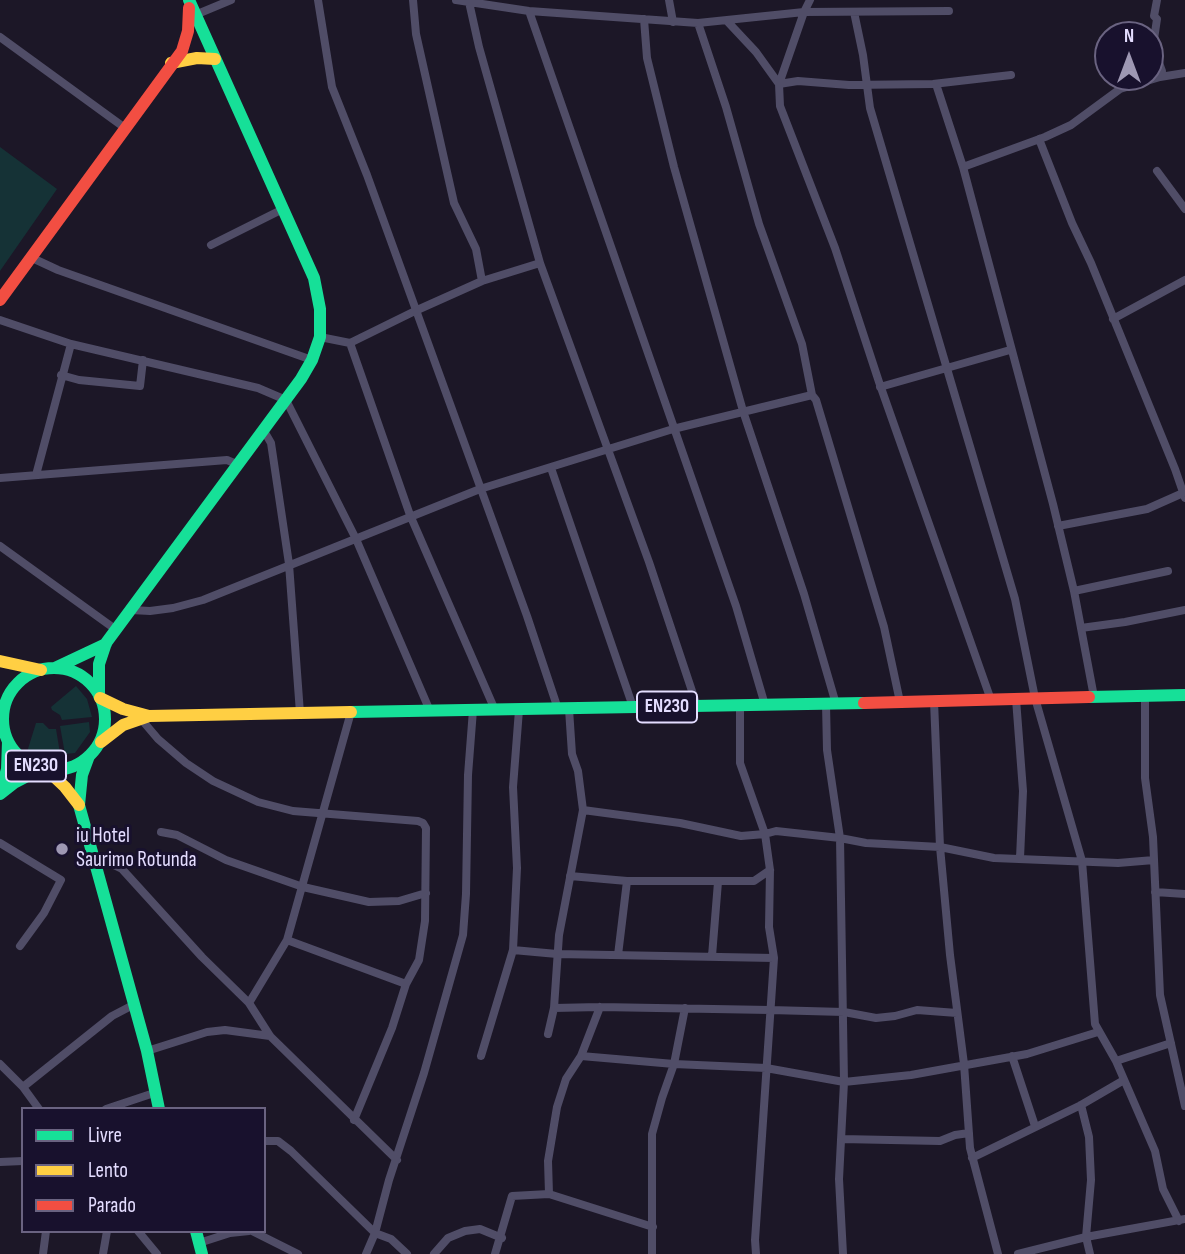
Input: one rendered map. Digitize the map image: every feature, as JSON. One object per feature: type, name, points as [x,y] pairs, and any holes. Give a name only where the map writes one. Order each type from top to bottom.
[{"type":"main road","points":[[99,744],[105,721],[97,674],[106,643],[286,400],[312,360],[320,337],[320,309],[314,278],[188,0]]},
{"type":"main road","points":[[0,300],[185,45],[189,20],[188,0]]},
{"type":"main road","points":[[185,45],[207,41]]},
{"type":"main road","points":[[171,64],[197,58],[215,59]]},
{"type":"main road","points":[[55,668],[106,643]]},
{"type":"main road","points":[[0,661],[41,670]]},
{"type":"main road","name":"EN230","points":[[145,717],[100,697],[83,677],[55,668],[41,670],[19,682],[1,715],[8,742],[22,759],[44,769],[65,787],[79,805],[135,1004],[158,1107]]},
{"type":"main road","name":"EN230","points":[[44,769],[70,768],[89,756],[99,744],[123,725],[145,717],[1185,695]]},
{"type":"main road","points":[[0,794],[8,769],[8,742]]},
{"type":"main road","name":"EN230","points":[[79,805],[82,775],[89,756]]},
{"type":"main road","points":[[0,794],[14,783],[44,769]]},
{"type":"street","points":[[195,15],[231,0]]},
{"type":"street","points":[[318,0],[332,87],[368,175],[415,311],[563,709],[578,771],[583,810],[557,954],[554,1008],[548,1034]]},
{"type":"street","points":[[412,0],[416,34],[454,203],[476,249],[482,281]]},
{"type":"street","points":[[456,0],[529,11],[698,23],[804,12],[949,11]]},
{"type":"street","points":[[669,0],[673,22]]},
{"type":"street","points":[[810,0],[779,84],[780,106],[835,248],[880,387],[991,700]]},
{"type":"street","points":[[1157,0],[1154,16],[1157,21]]},
{"type":"street","points":[[469,2],[479,47],[540,263],[697,706]]},
{"type":"street","points":[[529,11],[736,606],[765,705]]},
{"type":"street","points":[[854,12],[870,108],[1015,599],[1035,698],[1082,861],[1095,1024],[1116,1061],[1155,1152],[1163,1189],[1182,1220],[1086,1237],[1018,1254]]},
{"type":"street","points":[[644,19],[647,58],[674,167],[743,411],[804,594],[831,704],[827,750],[840,838],[844,1012],[839,1179],[843,1254]]},
{"type":"street","points":[[727,21],[750,45],[779,84]]},
{"type":"street","points":[[698,23],[726,107],[759,224],[802,344],[812,395],[816,400],[884,627],[900,702]]},
{"type":"street","points":[[0,37],[125,128]]},
{"type":"street","points":[[1164,76],[1185,73]]},
{"type":"street","points":[[779,84],[797,81],[868,85],[936,84],[1012,75]]},
{"type":"street","points":[[936,84],[963,167],[1058,526],[1074,591],[1094,697]]},
{"type":"street","points":[[963,167],[1072,125],[1117,91]]},
{"type":"street","points":[[1039,139],[1184,495],[1147,509],[1058,526]]},
{"type":"street","points":[[1157,171],[1185,209]]},
{"type":"street","points":[[211,245],[283,209]]},
{"type":"street","points":[[30,257],[58,270],[312,360]]},
{"type":"street","points":[[320,337],[350,343],[482,281],[540,263]]},
{"type":"street","points":[[1113,319],[1185,280]]},
{"type":"street","points":[[0,320],[71,344],[258,388],[286,400],[356,539],[430,711]]},
{"type":"street","points":[[350,343],[411,515],[495,710]]},
{"type":"street","points":[[36,475],[71,344]]},
{"type":"street","points":[[880,387],[1010,350]]},
{"type":"street","points":[[61,375],[102,383],[140,386],[143,360]]},
{"type":"street","points":[[131,610],[150,611],[193,603],[480,489],[673,429],[812,395]]},
{"type":"street","points":[[264,431],[271,443],[289,564],[300,713]]},
{"type":"street","points":[[0,478],[228,460],[239,465]]},
{"type":"street","points":[[551,468],[633,707]]},
{"type":"street","points":[[0,546],[115,629]]},
{"type":"street","points":[[1074,591],[1168,570]]},
{"type":"street","points":[[1081,628],[1185,610]]},
{"type":"street","points":[[1144,696],[1145,778],[1153,838],[1160,995],[1185,1105]]},
{"type":"street","points":[[1016,699],[1023,791],[1020,859]]},
{"type":"street","points":[[934,701],[940,847],[969,1133],[972,1158],[998,1254]]},
{"type":"street","points":[[740,706],[740,764],[765,834],[770,870],[769,927],[774,958],[756,1254]]},
{"type":"street","points":[[366,1254],[375,1233],[436,1035],[463,935],[473,710]]},
{"type":"street","points":[[481,1056],[513,950],[517,868],[513,787],[519,710]]},
{"type":"street","points":[[249,1003],[286,940],[351,712]]},
{"type":"street","points":[[145,717],[158,739],[186,763],[213,781],[258,802],[293,811],[424,823],[425,921],[419,960],[406,984],[392,1028],[354,1120]]},
{"type":"street","points":[[583,810],[680,823],[741,836],[776,831],[866,843],[940,847],[994,858],[1118,863],[1154,860]]},
{"type":"street","points":[[161,832],[186,838],[226,859],[303,887],[369,902],[399,901],[426,893]]},
{"type":"street","points":[[0,843],[61,880],[44,913],[20,946]]},
{"type":"street","points":[[94,856],[122,869],[202,957],[249,1003],[270,1036],[397,1160]]},
{"type":"street","points":[[570,876],[627,881],[754,881],[770,870]]},
{"type":"street","points":[[618,955],[627,881]]},
{"type":"street","points":[[712,956],[718,882]]},
{"type":"street","points":[[1155,892],[1185,894]]},
{"type":"street","points":[[286,940],[406,984]]},
{"type":"street","points":[[513,950],[557,954],[774,958]]},
{"type":"street","points":[[23,1087],[105,1021],[135,1004]]},
{"type":"street","points":[[549,1194],[548,1161],[557,1107],[566,1079],[581,1056],[600,1007]]},
{"type":"street","points":[[554,1008],[844,1012],[876,1018],[917,1010],[957,1013]]},
{"type":"street","points":[[652,1254],[652,1134],[674,1064],[685,1008]]},
{"type":"street","points":[[147,1051],[207,1032],[225,1030],[270,1036]]},
{"type":"street","points":[[581,1056],[766,1068],[844,1082],[911,1075],[1027,1054],[1098,1032]]},
{"type":"street","points":[[1116,1061],[1171,1043]]},
{"type":"street","points":[[1012,1056],[1035,1126]]},
{"type":"street","points":[[0,1064],[23,1087],[38,1107]]},
{"type":"street","points":[[972,1158],[1081,1105],[1124,1080]]},
{"type":"street","points":[[112,1107],[154,1093]]},
{"type":"street","points":[[1081,1105],[1089,1137],[1091,1180],[1086,1237],[1090,1254]]},
{"type":"street","points":[[841,1139],[940,1141],[969,1133]]},
{"type":"street","points":[[266,1141],[278,1141],[291,1151],[375,1233],[391,1239],[407,1254]]},
{"type":"street","points":[[0,1162],[21,1161]]},
{"type":"street","points":[[495,1254],[502,1238],[512,1196],[549,1194],[653,1227]]},
{"type":"street","points":[[434,1254],[448,1238],[465,1231],[480,1229],[502,1238]]},
{"type":"street","points":[[43,1254],[46,1233]]},
{"type":"street","points":[[103,1254],[107,1233]]},
{"type":"street","points":[[140,1233],[157,1254]]},
{"type":"street","points":[[199,1243],[230,1233]]},
{"type":"street","points":[[255,1233],[298,1254]]},
{"type":"green space","points":[[0,147],[57,189],[0,271]]},
{"type":"green space","points":[[76,686],[87,699],[92,717],[62,720],[51,707]]},
{"type":"green space","points":[[89,722],[90,732],[75,753],[65,754],[60,726]]},
{"type":"green space","points":[[36,723],[56,729],[61,759],[43,760],[27,752]]},
{"type":"traffic: fast","points":[[99,696],[99,664],[106,643],[301,379],[312,360],[320,337],[320,309],[314,278],[189,0]]},
{"type":"traffic: fast","points":[[55,668],[106,644]]},
{"type":"traffic: fast","points":[[54,668],[73,672],[90,683],[101,700],[105,719],[101,738],[90,755],[73,766],[54,770],[35,766],[18,755],[7,738],[3,719],[7,700],[18,683],[35,672],[54,668]]},
{"type":"traffic: fast","points":[[1089,697],[1185,695]]},
{"type":"traffic: fast","points":[[351,712],[864,703]]},
{"type":"traffic: fast","points":[[0,713],[3,717]]},
{"type":"traffic: fast","points":[[0,794],[7,769],[8,742]]},
{"type":"traffic: fast","points":[[89,756],[82,775],[79,805],[147,1051],[159,1107]]},
{"type":"traffic: fast","points":[[0,794],[14,783],[41,769]]},
{"type":"traffic: fast","points":[[197,1233],[202,1254]]},
{"type":"traffic: slow","points":[[171,63],[197,58],[215,59]]},
{"type":"traffic: slow","points":[[0,661],[41,670]]},
{"type":"traffic: slow","points":[[100,698],[123,709],[149,716],[351,712]]},
{"type":"traffic: slow","points":[[101,742],[123,725],[149,716]]},
{"type":"traffic: slow","points":[[47,770],[79,805]]},
{"type":"traffic: jam","points":[[0,300],[182,51],[188,31],[189,8]]},
{"type":"traffic: jam","points":[[864,703],[1089,697]]},
{"type":"place","name":"iu Hotel Saurimo Rotunda","points":[[62,849]]}]
